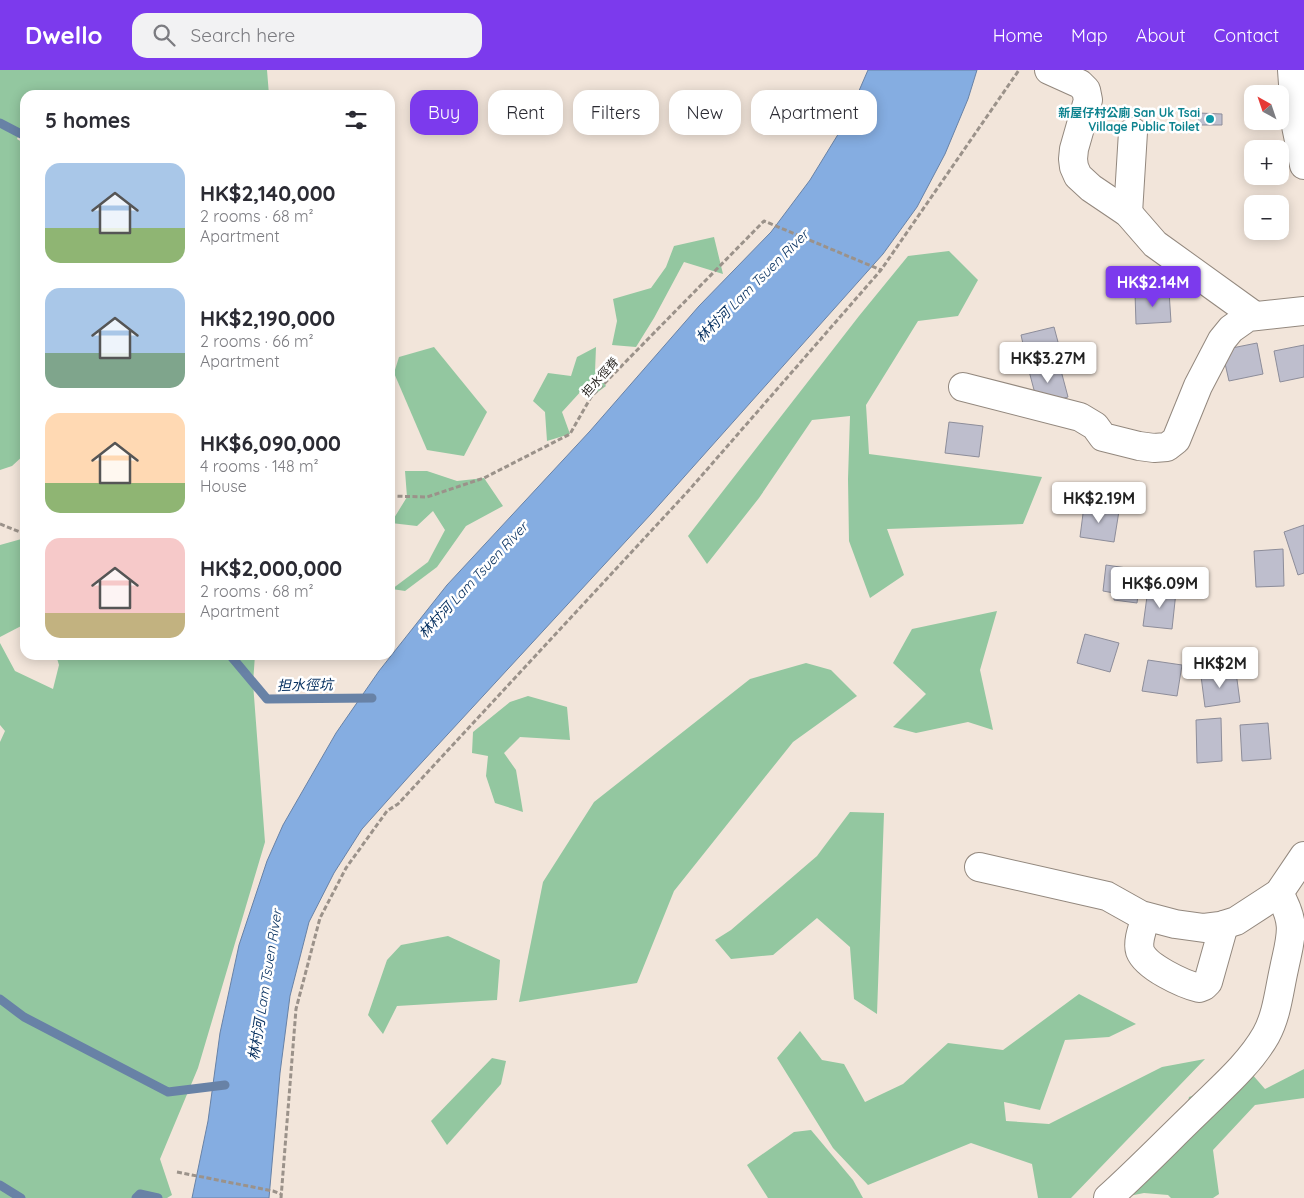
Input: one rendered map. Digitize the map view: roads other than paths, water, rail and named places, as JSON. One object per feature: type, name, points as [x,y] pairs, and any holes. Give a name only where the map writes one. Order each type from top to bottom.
[{"type":"lane","points":[[1049,70],[1080,84],[1086,90],[1088,100],[1073,159],[1078,176],[1090,188],[1128,213],[1155,244],[1255,316]]},
{"type":"lane","points":[[1292,70],[1296,126],[1304,165]]},
{"type":"lane","points":[[1128,213],[1133,132]]},
{"type":"lane","points":[[963,387],[1080,417],[1095,426],[1104,437],[1139,446],[1167,447],[1176,440],[1198,386],[1222,340],[1238,323],[1255,316],[1304,311]]},
{"type":"lane","points":[[979,867],[1107,896],[1146,917],[1204,928],[1236,921],[1279,893],[1304,856]]},
{"type":"lane","points":[[1108,1198],[1231,1079],[1256,1050],[1266,1035],[1273,1019],[1292,923],[1288,908],[1279,893]]},
{"type":"lane","points":[[1146,917],[1140,942],[1140,950],[1144,958],[1158,969],[1199,988],[1208,982],[1224,925]]},
{"type":"water","name":"林村河 Lam Tsuen River","points":[[868,70],[977,70],[968,99],[945,154],[917,207],[883,254],[651,514],[362,829],[334,873],[309,922],[290,996],[280,1073],[269,1198],[192,1198],[208,1121],[220,1033],[239,945],[267,861],[283,825],[336,733],[388,660],[395,660],[395,651],[447,585],[590,431],[699,306],[771,232],[810,180],[838,135],[877,135],[877,90],[859,90]]},
{"type":"waterway","name":"担水徑坑","points":[[0,123],[20,133]]},
{"type":"waterway","name":"担水徑坑","points":[[234,660],[267,699],[372,698]]},
{"type":"waterway","points":[[0,999],[24,1017],[168,1092],[225,1085]]},
{"type":"waterway","points":[[0,1185],[21,1198]]},
{"type":"waterway","points":[[136,1198],[140,1194],[158,1198]]},
{"type":"place","name":"新屋仔村公廁 San Uk Tsai Village Public Toilet","points":[[1210,119]]}]
